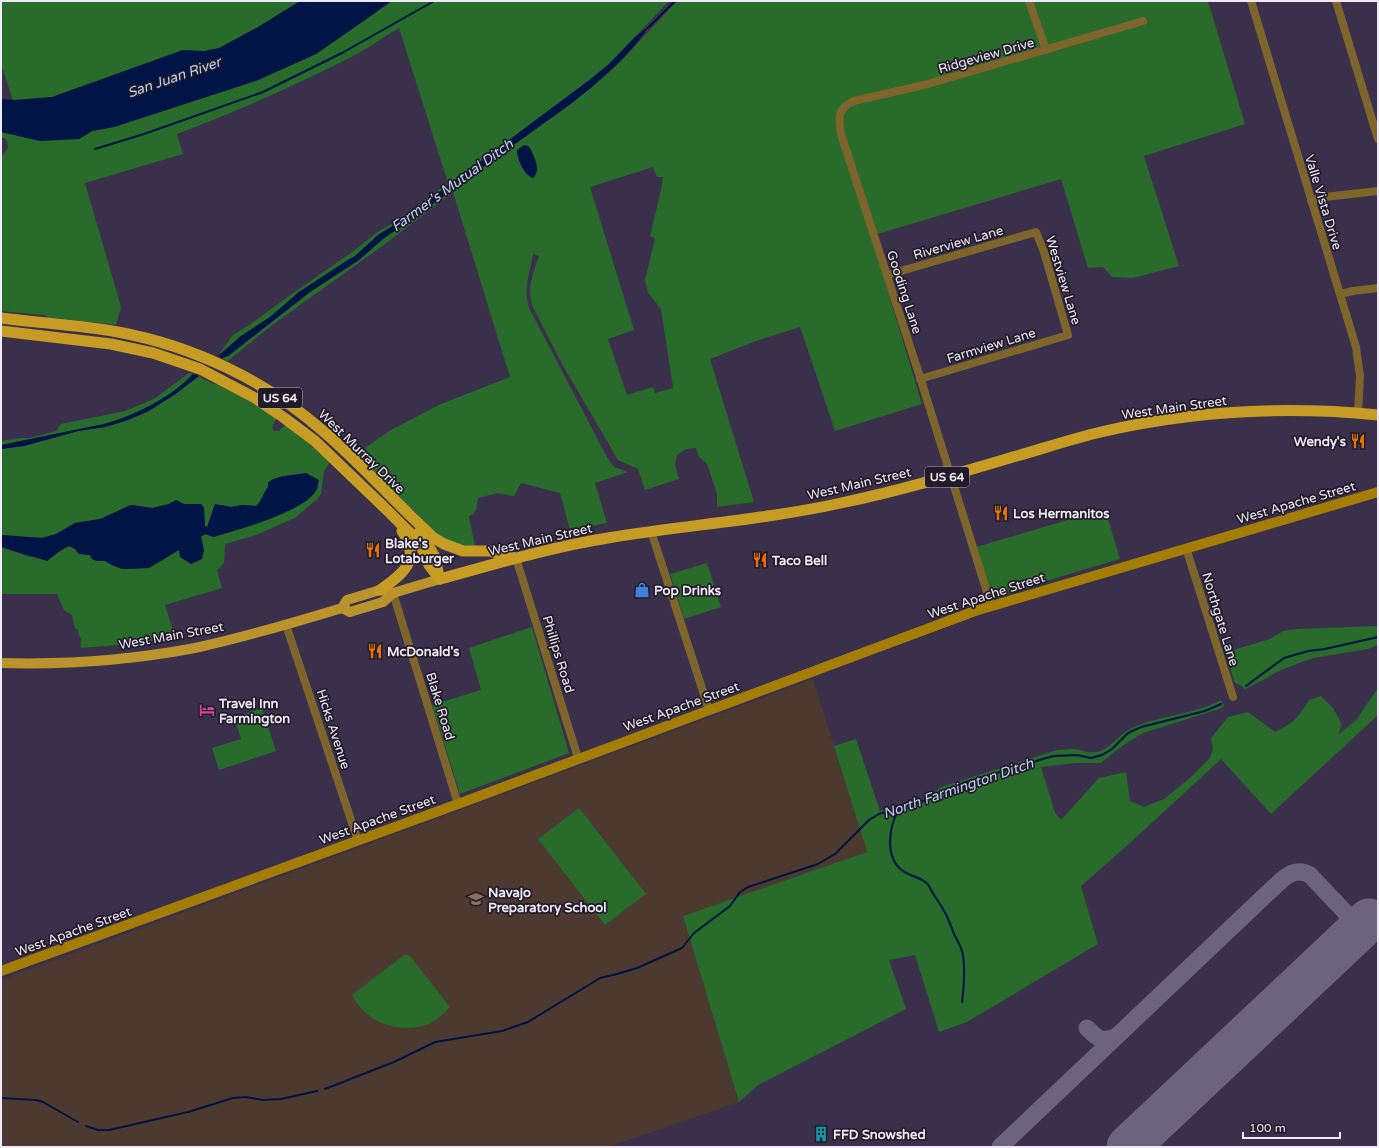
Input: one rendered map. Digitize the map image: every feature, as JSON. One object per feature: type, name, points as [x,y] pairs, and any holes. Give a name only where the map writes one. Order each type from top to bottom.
[{"type":"highway","name":"West Murray Drive","points":[[1,318],[119,332],[155,340],[205,357],[256,384],[292,406],[323,431],[434,538],[444,544],[463,551],[490,552],[516,558]]},
{"type":"highway","name":"West Murray Drive","points":[[1,331],[111,344],[159,355],[200,369],[255,398],[315,441],[389,512],[413,536],[422,548],[429,564],[440,580]]},
{"type":"highway","name":"West Main Street","points":[[440,580],[516,558],[579,543],[651,531],[825,507],[950,476],[1080,437],[1131,426],[1212,415],[1273,411],[1318,411],[1378,415]]},
{"type":"highway","points":[[400,506],[428,543],[437,562],[440,580]]},
{"type":"highway","points":[[380,590],[403,572],[407,567],[411,556],[409,542],[389,512]]},
{"type":"main road","name":"West Apache Street","points":[[1,971],[458,804],[945,621],[991,606],[1378,492]]},
{"type":"main road","name":"West Main Street","points":[[342,608],[350,612],[357,610],[383,602],[394,593],[440,580]]},
{"type":"main road","name":"West Main Street","points":[[1,663],[68,663],[151,655],[207,645],[286,625],[342,608],[347,600],[380,590],[394,593]]},
{"type":"street","points":[[1029,1],[1046,50]]},
{"type":"street","name":"Valle Vista Drive","points":[[1251,1],[1356,347],[1360,376],[1358,413]]},
{"type":"street","points":[[1336,1],[1378,139]]},
{"type":"street","name":"Ridgeview Drive","points":[[840,115],[842,109],[847,104],[854,101],[928,84],[1143,21]]},
{"type":"street","name":"Gooding Lane","points":[[840,115],[839,122],[841,134],[991,606]]},
{"type":"street","points":[[1311,201],[1325,197],[1378,191]]},
{"type":"street","name":"Riverview Lane","points":[[887,275],[1036,232]]},
{"type":"street","name":"Westview Lane","points":[[1036,232],[1044,252],[1068,335]]},
{"type":"street","points":[[1340,294],[1378,288]]},
{"type":"street","name":"Farmview Lane","points":[[920,379],[1068,335]]},
{"type":"street","points":[[651,531],[709,710]]},
{"type":"street","name":"Northgate Lane","points":[[1186,548],[1233,697]]},
{"type":"street","name":"Phillips Road","points":[[516,558],[578,758]]},
{"type":"street","name":"Blake Road","points":[[394,593],[458,804]]},
{"type":"street","name":"Hicks Avenue","points":[[286,625],[358,841]]},
{"type":"shaded area","name":"Navajo Preparatory School","points":[[813,679],[867,852],[683,916],[739,1102],[608,1147],[1,1147],[1,980]]},
{"type":"green space","points":[[1,1],[669,1],[609,64],[588,81],[399,222],[378,235],[355,256],[299,292],[270,317],[241,336],[218,356],[232,336],[355,250],[376,233],[398,220],[448,183],[399,28],[361,52],[311,77],[245,107],[177,134],[183,154],[85,183],[121,307],[116,325],[47,317],[45,315],[1,311],[1,157],[8,148],[5,138],[1,138],[1,132],[79,139],[92,131],[114,127],[258,80],[316,54],[377,12],[23,131],[1,64]]},
{"type":"green space","points":[[677,1],[1208,1],[1245,124],[1144,156],[1179,266],[1133,278],[1112,277],[1103,267],[1088,268],[1061,179],[871,236],[922,404],[835,431],[800,327],[756,341],[710,359],[754,502],[717,507],[717,494],[707,464],[699,457],[696,448],[686,449],[677,455],[675,465],[679,479],[645,490],[638,469],[618,460],[562,364],[533,307],[530,287],[539,256],[533,254],[527,287],[527,301],[529,308],[608,459],[614,467],[628,472],[595,483],[607,523],[570,530],[560,493],[521,483],[514,496],[498,493],[478,498],[475,511],[469,516],[475,546],[455,543],[439,535],[426,524],[357,454],[389,431],[441,404],[510,377],[453,192],[385,244],[271,326],[229,360],[227,361],[222,358],[228,356],[310,292],[359,260],[383,239],[575,101],[620,62]],"holes":[[[653,167],[657,177],[663,177],[650,236],[655,238],[645,280],[648,293],[661,309],[673,388],[655,393],[653,387],[627,395],[608,339],[634,330],[590,187]]]},
{"type":"green space","points":[[189,373],[193,374],[164,398],[128,416],[104,424],[1,445],[1,441],[29,438],[56,431],[61,424],[125,411],[154,399]]},
{"type":"green space","points":[[199,376],[205,380],[224,387],[264,410],[276,418],[273,426],[274,431],[279,431],[284,426],[287,426],[330,462],[324,471],[321,494],[295,518],[256,535],[225,544],[224,563],[217,570],[222,588],[165,605],[175,637],[131,644],[81,648],[81,638],[78,630],[75,628],[72,615],[64,610],[57,594],[1,594],[1,547],[30,557],[51,557],[69,546],[75,549],[79,554],[90,555],[92,559],[97,561],[105,561],[122,569],[149,568],[179,549],[202,543],[201,537],[205,534],[214,537],[294,508],[310,497],[316,479],[306,473],[287,475],[271,480],[267,490],[256,506],[242,505],[231,507],[222,505],[213,509],[207,527],[205,526],[204,508],[201,504],[184,504],[176,500],[169,504],[152,508],[131,505],[100,519],[75,523],[56,534],[42,538],[1,535],[1,449],[24,446],[78,431],[105,427],[125,421],[147,412],[174,395]]},
{"type":"green space","points":[[1105,509],[1120,559],[993,597],[989,593],[976,547]]},
{"type":"green space","points":[[707,563],[721,607],[684,619],[670,574]]},
{"type":"green space","points":[[1378,626],[1378,645],[1368,649],[1313,658],[1283,669],[1245,689],[1235,683],[1226,654],[1230,651],[1270,639],[1283,631],[1297,629]]},
{"type":"green space","points":[[532,627],[569,753],[460,794],[432,705],[481,690],[469,648]]},
{"type":"green space","points":[[1378,688],[1378,715],[1271,814],[1221,759],[1081,886],[1098,944],[967,1022],[939,1032],[915,955],[889,960],[906,1009],[758,1085],[739,1102],[683,916],[867,852],[834,746],[856,739],[880,811],[925,799],[941,787],[1057,750],[1072,749],[1087,752],[1102,751],[1132,728],[1154,720],[1199,709],[1221,700],[1224,706],[1219,709],[1143,733],[1122,746],[1101,763],[1076,763],[1041,767],[1055,813],[1061,820],[1099,778],[1126,772],[1130,801],[1144,807],[1164,799],[1190,778],[1210,758],[1213,749],[1211,738],[1228,717],[1248,712],[1275,732],[1292,722],[1309,700],[1321,696],[1333,708],[1342,724],[1338,735],[1356,720]]},
{"type":"green space","points":[[262,708],[276,751],[219,770],[212,748],[241,739],[234,717]]},
{"type":"green space","points":[[579,808],[646,894],[605,925],[538,839]]},
{"type":"green space","points":[[404,955],[409,955],[450,1007],[429,1024],[407,1028],[385,1024],[366,1013],[358,1005],[352,995]]},
{"type":"water","name":"San Juan River","points":[[300,1],[392,1],[316,54],[258,80],[114,127],[92,131],[79,139],[40,141],[1,132],[1,99],[14,100],[52,97],[183,50],[204,51],[219,48],[258,27]]},
{"type":"water","points":[[650,25],[637,43],[622,59],[590,89],[383,239],[359,260],[310,292],[228,356],[222,358],[218,356],[241,336],[270,317],[299,292],[355,256],[378,235],[399,222],[588,81],[609,64],[634,38]]},
{"type":"water","points":[[524,145],[530,148],[535,159],[537,171],[533,178],[524,170],[518,158],[517,150]]},
{"type":"water","points":[[193,374],[199,376],[174,395],[147,412],[125,421],[105,427],[78,431],[24,446],[1,449],[1,445],[104,424],[128,416],[164,398]]},
{"type":"water","points":[[306,473],[319,480],[317,489],[311,497],[300,505],[286,512],[254,525],[214,537],[205,534],[201,537],[204,550],[202,559],[191,564],[180,557],[179,550],[149,568],[122,569],[105,561],[97,561],[92,559],[90,555],[79,554],[75,549],[69,546],[61,550],[47,561],[1,547],[1,535],[42,538],[56,534],[75,523],[100,519],[131,505],[152,508],[169,504],[176,500],[184,504],[201,504],[204,508],[205,526],[207,527],[215,504],[231,507],[242,505],[256,506],[260,502],[268,487],[268,483],[271,480]]},
{"type":"waterway","points":[[95,149],[144,134],[263,92],[342,53],[434,1]]},
{"type":"waterway","name":"Farmer's Mutual Ditch","points":[[649,27],[675,1]]},
{"type":"waterway","name":"North Farmington Ditch","points":[[1246,686],[1284,658],[1308,651],[1325,649],[1378,637]]},
{"type":"waterway","name":"North Farmington Ditch","points":[[325,1089],[394,1062],[435,1042],[502,1031],[528,1022],[600,978],[637,968],[682,948],[694,933],[730,906],[740,892],[748,887],[818,864],[835,854],[869,820],[879,814],[921,802],[966,782],[1053,756],[1077,755],[1091,758],[1102,755],[1112,749],[1128,733],[1141,727],[1205,711],[1221,704]]},
{"type":"waterway","points":[[899,809],[891,833],[890,842],[893,858],[903,871],[922,880],[928,885],[946,915],[962,951],[964,963],[962,1002]]},
{"type":"waterway","name":"North Farmington Ditch","points":[[86,1126],[98,1130],[109,1130],[188,1112],[233,1098],[246,1097],[263,1100],[281,1099],[317,1091]]},
{"type":"waterway","name":"North Farmington Ditch","points":[[1,1098],[36,1100],[43,1102],[78,1122]]},
{"type":"taxiway","points":[[1000,1147],[1285,877],[1299,872],[1310,875],[1360,928]]},
{"type":"taxiway","points":[[1087,1028],[1100,1039],[1107,1039],[1117,1036]]},
{"type":"runway","points":[[1128,1147],[1369,920]]},
{"type":"place","name":"Wendy's","points":[[1358,441]]},
{"type":"place","name":"Los Hermanitos","points":[[1001,513]]},
{"type":"place","name":"Blake's Lotaburger","points":[[373,550]]},
{"type":"place","name":"Taco Bell","points":[[760,560]]},
{"type":"place","name":"Pop Drinks","points":[[642,590]]},
{"type":"place","name":"McDonald's","points":[[375,651]]},
{"type":"place","name":"Travel Inn Farmington","points":[[207,710]]},
{"type":"place","name":"Navajo Preparatory School","points":[[476,899]]},
{"type":"place","name":"FFD Snowshed","points":[[821,1134]]}]
